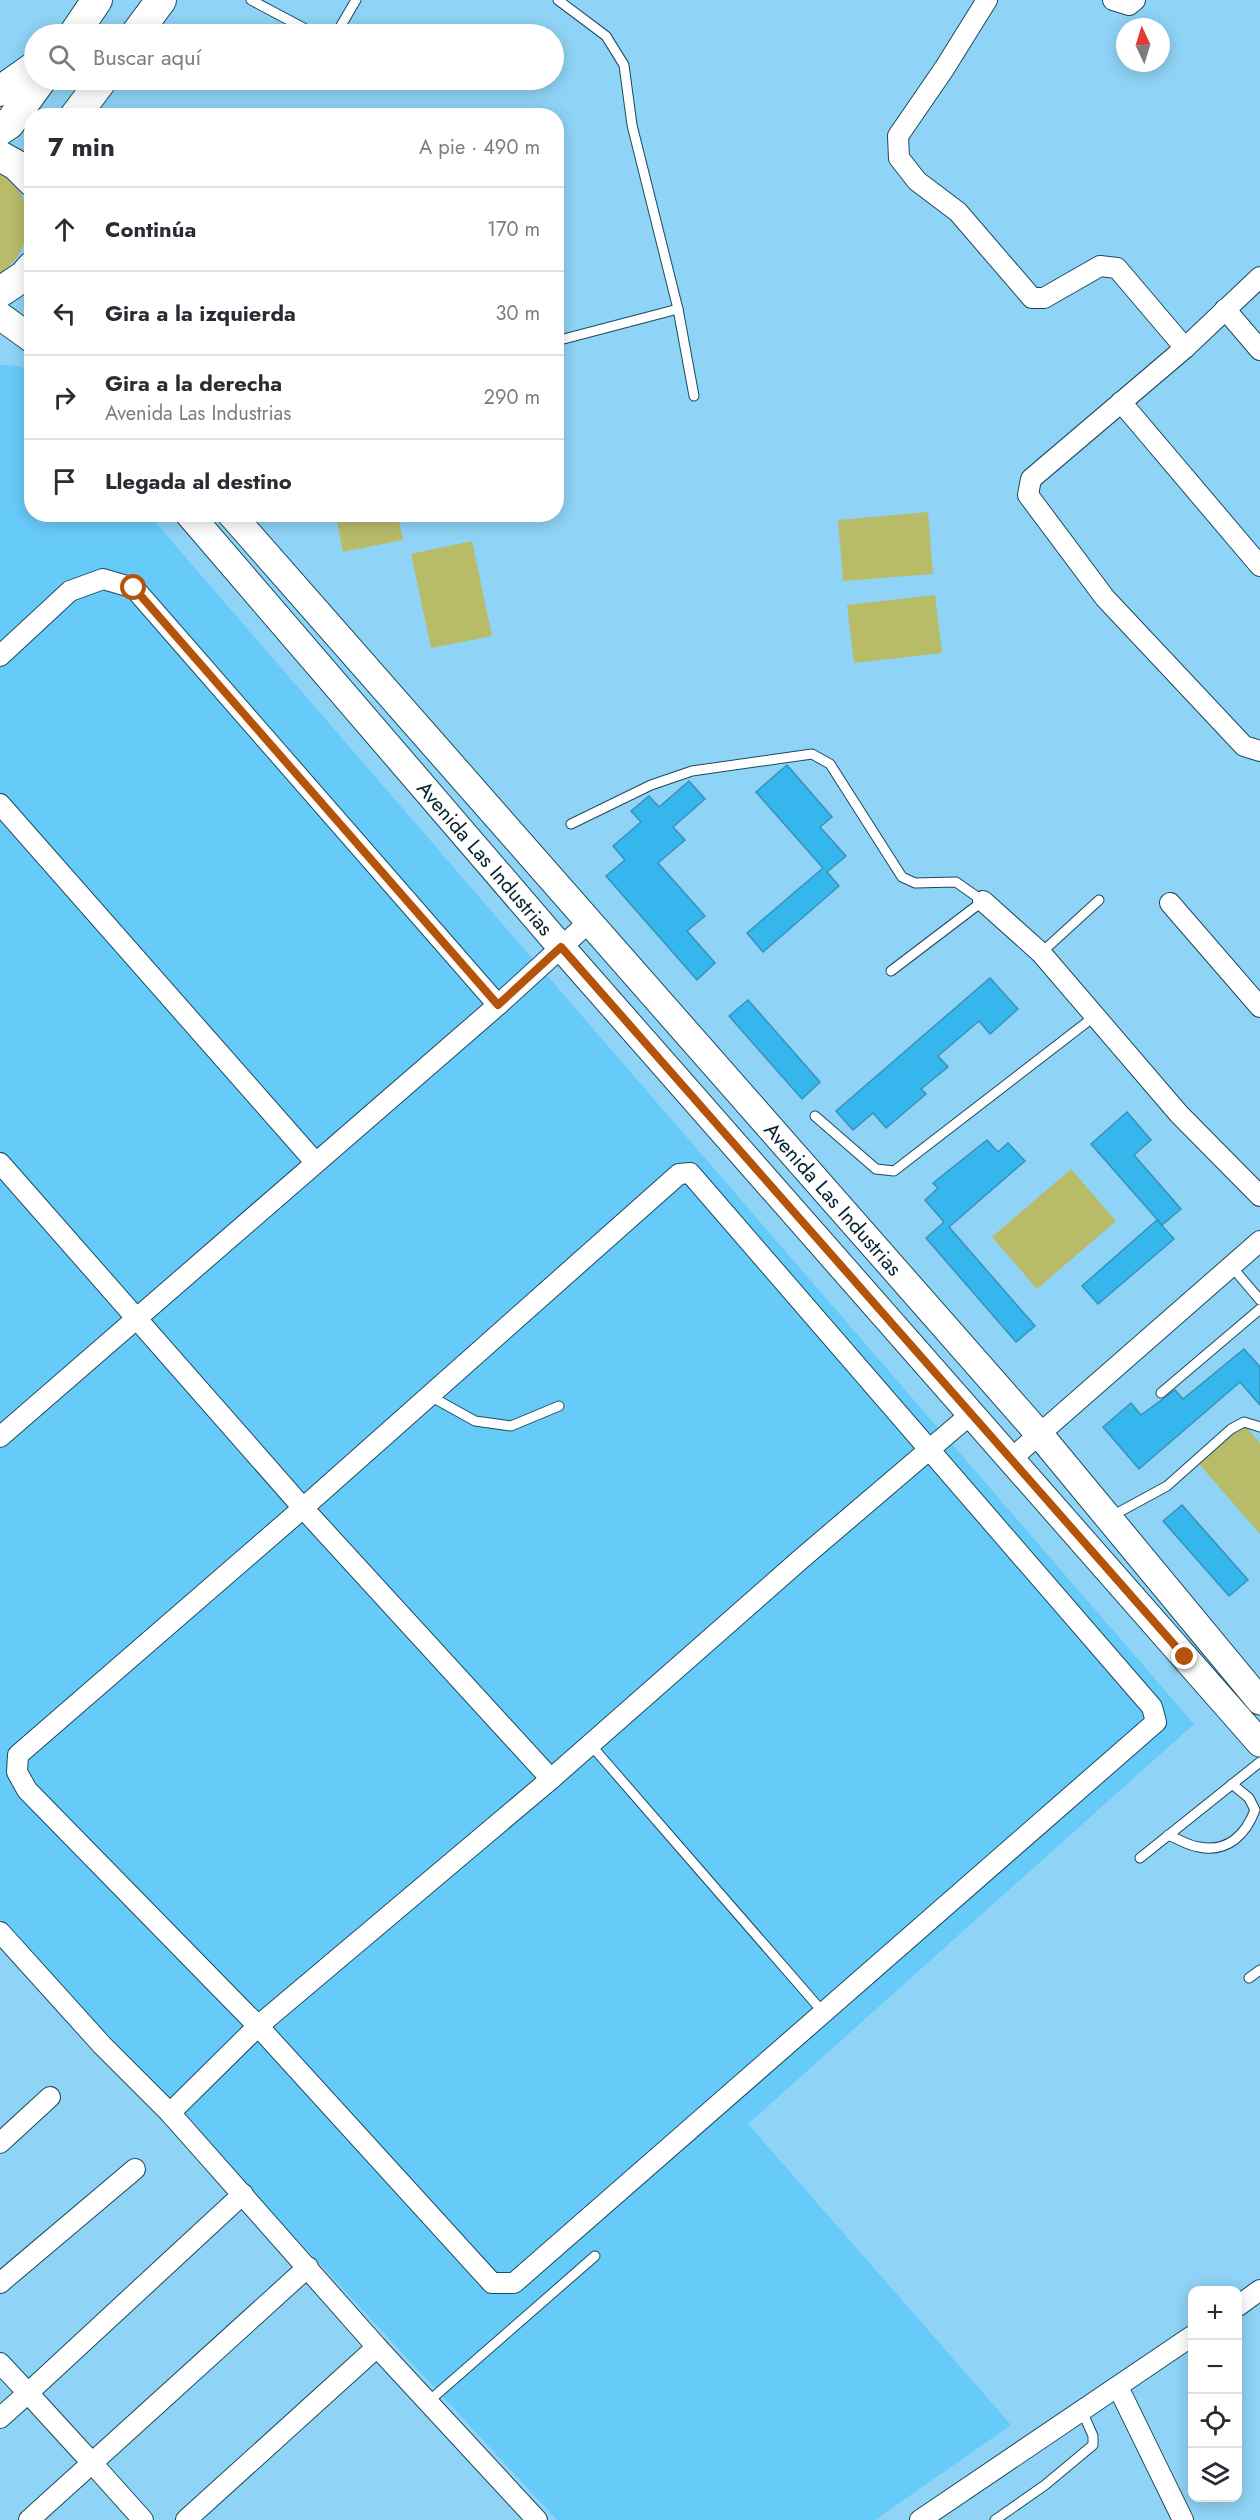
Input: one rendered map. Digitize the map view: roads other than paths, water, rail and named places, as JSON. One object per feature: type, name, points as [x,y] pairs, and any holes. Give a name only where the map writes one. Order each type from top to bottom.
[{"type":"main road","points":[[80,24],[97,0]]},
{"type":"main road","points":[[143,24],[161,0]]},
{"type":"main road","points":[[0,91],[24,74]]},
{"type":"main road","points":[[0,130],[9,124],[34,90]]},
{"type":"main road","points":[[81,108],[94,90]]},
{"type":"main road","points":[[0,156],[16,165],[24,173]]},
{"type":"main road","points":[[0,292],[24,276]]},
{"type":"street","points":[[987,0],[944,69],[898,136],[899,158],[917,181],[958,212],[1032,298],[1044,298],[1100,266],[1117,268],[1185,348]]},
{"type":"street","points":[[1113,0],[1129,5],[1135,0]]},
{"type":"street","points":[[1260,277],[1185,348],[1031,479],[1028,495],[1105,598],[1244,746],[1260,752]]},
{"type":"street","points":[[1225,309],[1260,350]]},
{"type":"street","points":[[0,316],[24,333]]},
{"type":"street","points":[[1121,402],[1260,566]]},
{"type":"street","name":"Avenida Las Industrias","points":[[196,522],[561,947],[1260,1743]]},
{"type":"street","name":"Avenida Las Industrias","points":[[238,522],[1040,1435],[1110,1516],[1260,1701]]},
{"type":"street","points":[[0,656],[70,591],[103,579],[134,588],[498,1005]]},
{"type":"street","points":[[0,804],[315,1162]]},
{"type":"street","points":[[983,901],[1041,953],[1179,1114],[1260,1196]]},
{"type":"street","points":[[1170,903],[1260,1007]]},
{"type":"street","points":[[0,1437],[498,1005],[589,922]]},
{"type":"street","points":[[0,1163],[135,1320],[303,1508],[551,1779]]},
{"type":"street","points":[[690,1173],[1152,1707],[1156,1722],[822,2011],[514,2283],[492,2283],[258,2026],[27,1790],[17,1772],[18,1755],[430,1395],[678,1174],[690,1173]]},
{"type":"street","points":[[1011,1460],[1260,1241]]},
{"type":"street","points":[[170,2113],[258,2026],[551,1779],[971,1414]]},
{"type":"street","points":[[0,1932],[102,2044],[170,2113],[377,2347],[429,2401],[529,2518]]},
{"type":"street","points":[[0,2143],[50,2097]]},
{"type":"street","points":[[0,2283],[135,2169]]},
{"type":"street","points":[[0,2418],[243,2194]]},
{"type":"street","points":[[29,2520],[308,2267]]},
{"type":"street","points":[[1242,2303],[1260,2290]]},
{"type":"street","points":[[920,2520],[1188,2339]]},
{"type":"street","points":[[186,2520],[377,2347]]},
{"type":"street","points":[[0,2363],[143,2520]]},
{"type":"street","points":[[1118,2387],[1183,2520]]},
{"type":"lane","points":[[251,0],[296,24]]},
{"type":"lane","points":[[342,24],[356,0]]},
{"type":"lane","points":[[558,0],[606,36],[624,65],[632,125],[678,309],[694,396]]},
{"type":"lane","points":[[564,339],[678,309]]},
{"type":"lane","points":[[571,824],[651,785],[692,771],[812,754],[830,764],[902,877],[915,883],[956,882],[983,901],[891,971]]},
{"type":"lane","points":[[1041,953],[1099,900]]},
{"type":"lane","points":[[815,1116],[876,1169],[894,1171],[1095,1016]]},
{"type":"lane","points":[[1232,1267],[1260,1300]]},
{"type":"lane","points":[[1161,1393],[1260,1309]]},
{"type":"lane","points":[[430,1395],[475,1421],[511,1426],[559,1406]]},
{"type":"lane","points":[[1110,1516],[1167,1486],[1231,1429],[1244,1422],[1260,1427]]},
{"type":"lane","points":[[590,1744],[822,2011]]},
{"type":"lane","points":[[1140,1858],[1260,1762]]},
{"type":"lane","points":[[1168,1835],[1200,1848],[1231,1844],[1249,1828],[1256,1810],[1249,1798],[1232,1784]]},
{"type":"lane","points":[[1250,1977],[1260,1970]]},
{"type":"lane","points":[[429,2401],[596,2256]]},
{"type":"lane","points":[[995,2520],[1045,2486],[1093,2445],[1093,2436],[1082,2411]]}]
